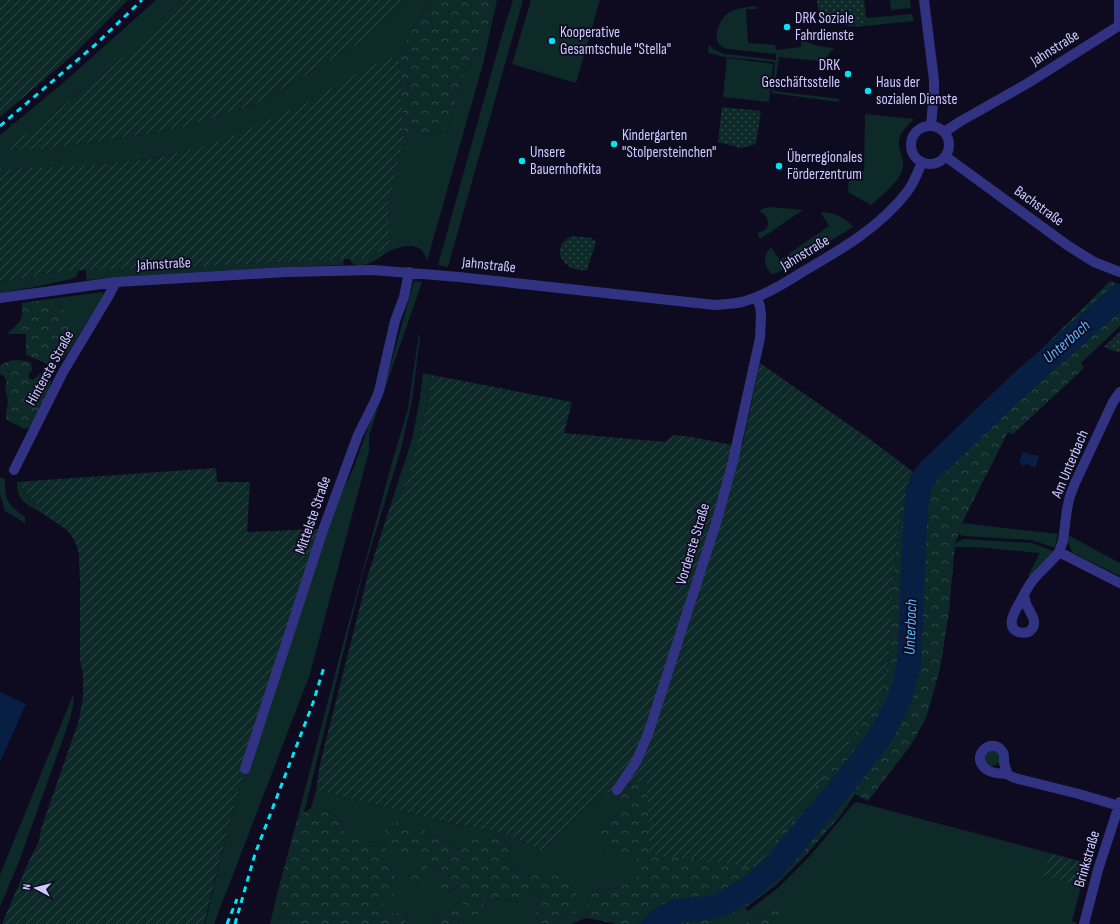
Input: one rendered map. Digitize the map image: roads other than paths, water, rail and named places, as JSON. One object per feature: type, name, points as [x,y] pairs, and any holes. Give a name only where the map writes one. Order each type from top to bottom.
[{"type":"street","points":[[924,0],[934,80],[932,125]]},
{"type":"street","points":[[1119,0],[1120,25]]},
{"type":"street","name":"Jahnstraße","points":[[944,132],[967,117],[1028,83],[1120,25]]},
{"type":"street","points":[[932,125],[941,128],[944,132],[947,136],[949,146],[948,152],[941,160],[928,164],[916,158],[911,146],[911,140],[919,129],[932,125]]},
{"type":"street","name":"Bachstraße","points":[[945,156],[1066,245],[1094,262],[1119,272]]},
{"type":"street","name":"Jahnstraße","points":[[0,298],[116,282],[286,272],[373,270],[458,277],[715,305],[730,304],[756,297],[787,282],[879,222],[907,192],[922,162]]},
{"type":"street","name":"Mittelste Straße","points":[[245,769],[323,530],[358,435],[379,391],[395,321],[404,297],[409,272]]},
{"type":"street","name":"Hinterste Straße","points":[[14,470],[63,372],[116,282]]},
{"type":"street","name":"Vorderste Straße","points":[[617,790],[636,762],[648,734],[717,520],[733,461],[760,338],[762,316],[756,297]]},
{"type":"street","name":"Am Unterbach","points":[[1059,552],[1063,541],[1067,509],[1075,483],[1113,402],[1120,392]]},
{"type":"street","points":[[1024,594],[1030,583],[1059,552],[1120,582]]},
{"type":"street","points":[[1008,775],[1119,804]]},
{"type":"street","name":"Brinkstraße","points":[[1084,924],[1098,870],[1119,804]]},
{"type":"water","points":[[1023,452],[1031,455],[1037,455],[1039,457],[1035,468],[1027,464],[1023,466],[1019,462]]},
{"type":"water","points":[[0,692],[26,704],[0,762]]},
{"type":"water","points":[[687,899],[702,901],[713,907],[704,914],[676,924],[639,924],[653,910],[670,901]]},
{"type":"waterway","name":"Unterbach","points":[[656,924],[663,918],[680,911],[713,907],[727,902],[748,889],[774,867],[843,785],[882,734],[901,696],[909,664],[915,523],[918,491],[922,480],[929,471],[1023,381],[1120,296]]},
{"type":"railway","points":[[0,126],[95,45],[142,0]]},
{"type":"railway","points":[[235,924],[255,854],[313,703],[324,667]]},
{"type":"railway","points":[[227,924],[237,899]]},
{"type":"place","name":"DRK Soziale Fahrdienste","points":[[787,27]]},
{"type":"place","name":"Kooperative Gesamtschule \"Stella\"","points":[[552,41]]},
{"type":"place","name":"DRK Geschäftsstelle","points":[[848,74]]},
{"type":"place","name":"Haus der sozialen Dienste","points":[[868,91]]},
{"type":"place","name":"Kindergarten \"Stolpersteinchen\"","points":[[614,144]]},
{"type":"place","name":"Unsere Bauernhofkita","points":[[522,161]]},
{"type":"place","name":"Überregionales Förderzentrum","points":[[779,166]]}]
